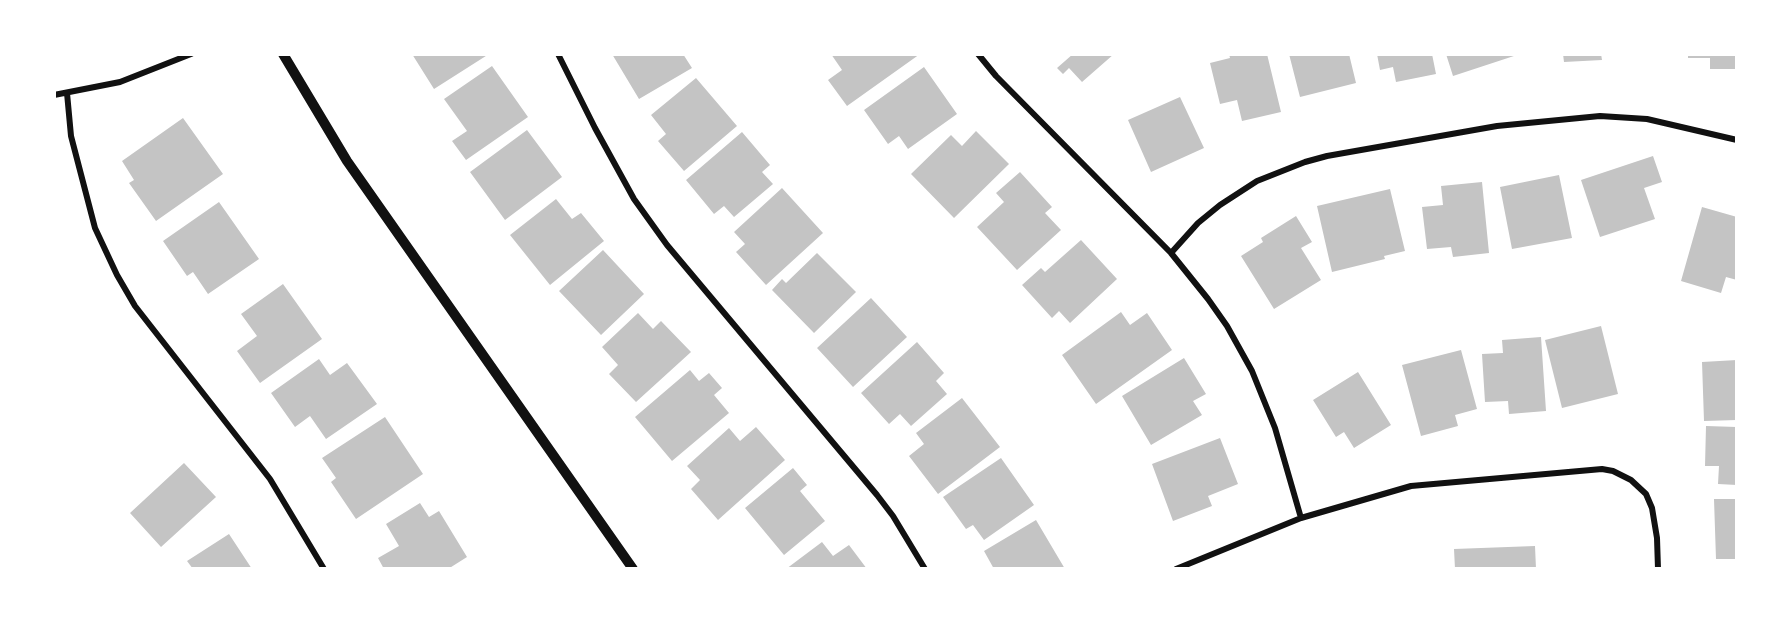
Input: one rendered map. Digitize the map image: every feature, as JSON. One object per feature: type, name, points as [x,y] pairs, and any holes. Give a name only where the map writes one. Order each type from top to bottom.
[{"type":"street","points":[[54,95],[120,81],[191,54]]},
{"type":"street","points":[[283,54],[347,161],[633,569]]},
{"type":"street","points":[[558,54],[634,199],[666,244],[877,495],[893,516],[925,569]]},
{"type":"street","points":[[978,54],[996,76],[1171,253],[1221,317],[1252,371],[1275,428],[1301,518]]},
{"type":"street","points":[[67,93],[71,136],[95,228],[117,275],[135,306],[270,479],[324,569]]},
{"type":"street","points":[[1171,253],[1198,223],[1248,187],[1305,162],[1327,156],[1497,126],[1591,116],[1647,119],[1737,140]]},
{"type":"street","points":[[1176,569],[1301,518],[1411,486],[1602,469],[1613,471],[1638,486],[1646,494],[1652,508],[1657,538],[1658,569]]},
{"type":"building","points":[[412,54],[489,54],[434,89]]},
{"type":"building","points":[[612,54],[683,54],[692,68],[639,99]]},
{"type":"building","points":[[831,54],[920,54],[847,106],[828,80],[842,70]]},
{"type":"building","points":[[1073,54],[1114,54],[1082,82],[1069,68],[1063,74],[1057,68]]},
{"type":"building","points":[[1229,54],[1267,54],[1281,112],[1242,121],[1237,100],[1220,104],[1210,63],[1230,58]]},
{"type":"building","points":[[1289,54],[1349,54],[1356,83],[1300,97]]},
{"type":"building","points":[[1377,54],[1432,54],[1436,74],[1396,82],[1393,67],[1380,70]]},
{"type":"building","points":[[1446,54],[1520,54],[1453,76]]},
{"type":"building","points":[[1563,54],[1601,54],[1602,60],[1564,62]]},
{"type":"building","points":[[1688,54],[1737,54],[1737,69],[1710,69],[1710,58],[1688,58]]},
{"type":"building","points":[[492,66],[528,117],[466,160],[452,141],[467,131],[444,99]]},
{"type":"building","points":[[924,67],[957,114],[908,149],[899,136],[888,144],[864,110]]},
{"type":"building","points":[[696,78],[737,126],[684,171],[658,141],[666,134],[651,115]]},
{"type":"building","points":[[1180,97],[1204,148],[1151,172],[1128,120]]},
{"type":"building","points":[[183,118],[223,174],[156,221],[129,183],[134,180],[122,161]]},
{"type":"building","points":[[527,130],[562,177],[505,220],[470,172]]},
{"type":"building","points":[[976,131],[1009,164],[954,218],[911,174],[951,135],[962,146]]},
{"type":"building","points":[[742,132],[770,165],[762,172],[773,184],[734,217],[724,206],[714,214],[686,180]]},
{"type":"building","points":[[1653,156],[1662,182],[1644,188],[1655,219],[1600,237],[1581,180]]},
{"type":"building","points":[[1020,172],[1052,207],[1045,213],[1061,230],[1017,270],[977,227],[1004,202],[996,193]]},
{"type":"building","points":[[1559,175],[1572,238],[1512,249],[1500,187]]},
{"type":"building","points":[[1482,182],[1489,253],[1453,257],[1451,247],[1427,249],[1422,207],[1443,205],[1441,186]]},
{"type":"building","points":[[782,188],[823,233],[766,285],[736,252],[745,244],[734,232]]},
{"type":"building","points":[[1390,189],[1405,251],[1384,256],[1385,259],[1332,272],[1317,206]]},
{"type":"building","points":[[556,199],[572,219],[581,213],[604,241],[550,285],[510,235]]},
{"type":"building","points":[[219,202],[259,259],[208,294],[193,272],[187,276],[163,241]]},
{"type":"building","points":[[1702,207],[1737,217],[1737,280],[1726,277],[1721,293],[1681,281]]},
{"type":"building","points":[[1296,216],[1312,242],[1301,248],[1321,280],[1274,309],[1241,256],[1263,242],[1261,238]]},
{"type":"building","points":[[1081,240],[1117,279],[1070,323],[1059,311],[1052,318],[1022,285],[1041,268],[1045,272]]},
{"type":"building","points":[[603,250],[644,294],[601,335],[559,291]]},
{"type":"building","points":[[817,253],[856,292],[814,333],[772,290],[782,279],[786,283]]},
{"type":"building","points":[[283,284],[322,339],[260,383],[237,351],[257,336],[241,314]]},
{"type":"building","points":[[871,298],[907,337],[853,387],[817,348]]},
{"type":"building","points":[[1121,312],[1130,325],[1147,313],[1172,350],[1096,404],[1062,355]]},
{"type":"building","points":[[638,313],[653,329],[661,321],[691,352],[636,402],[609,374],[618,365],[602,347]]},
{"type":"building","points":[[1601,326],[1618,394],[1562,408],[1545,340]]},
{"type":"building","points":[[1541,337],[1546,411],[1509,414],[1508,401],[1485,402],[1482,354],[1503,353],[1502,340]]},
{"type":"building","points":[[917,342],[944,373],[936,381],[947,394],[911,426],[900,414],[889,424],[861,393]]},
{"type":"building","points":[[1461,350],[1477,409],[1455,415],[1458,426],[1421,436],[1402,365]]},
{"type":"building","points":[[1184,358],[1206,394],[1193,401],[1202,415],[1151,445],[1122,396]]},
{"type":"building","points":[[319,359],[330,375],[347,363],[377,404],[326,439],[310,416],[295,427],[271,393]]},
{"type":"building","points":[[1737,360],[1737,420],[1704,421],[1702,362]]},
{"type":"building","points":[[690,370],[699,381],[709,373],[722,388],[714,395],[729,413],[672,461],[635,417]]},
{"type":"building","points":[[1358,372],[1391,425],[1354,448],[1344,432],[1336,437],[1313,400]]},
{"type":"building","points":[[962,398],[1000,447],[938,494],[909,456],[924,444],[916,433]]},
{"type":"building","points":[[385,417],[423,474],[356,519],[331,482],[336,478],[322,458]]},
{"type":"building","points":[[1706,426],[1737,427],[1737,485],[1718,484],[1719,466],[1705,466]]},
{"type":"building","points":[[756,427],[785,460],[718,520],[691,489],[700,480],[687,466],[729,428],[740,441]]},
{"type":"building","points":[[1220,438],[1238,484],[1208,496],[1212,506],[1173,521],[1152,464]]},
{"type":"building","points":[[1001,458],[1034,505],[984,540],[973,525],[966,529],[943,497]]},
{"type":"building","points":[[184,463],[216,497],[161,547],[130,513]]},
{"type":"building","points":[[793,468],[807,485],[800,491],[825,521],[784,555],[745,508]]},
{"type":"building","points":[[1714,499],[1737,499],[1737,559],[1716,559]]},
{"type":"building","points":[[420,503],[429,517],[439,511],[467,557],[448,569],[384,569],[378,558],[399,546],[386,524]]},
{"type":"building","points":[[1036,520],[1065,569],[994,569],[984,551]]},
{"type":"building","points":[[229,534],[252,569],[193,569],[187,561]]},
{"type":"building","points":[[822,542],[833,556],[849,545],[867,569],[786,569]]},
{"type":"building","points":[[1535,546],[1536,569],[1455,569],[1454,549]]}]
